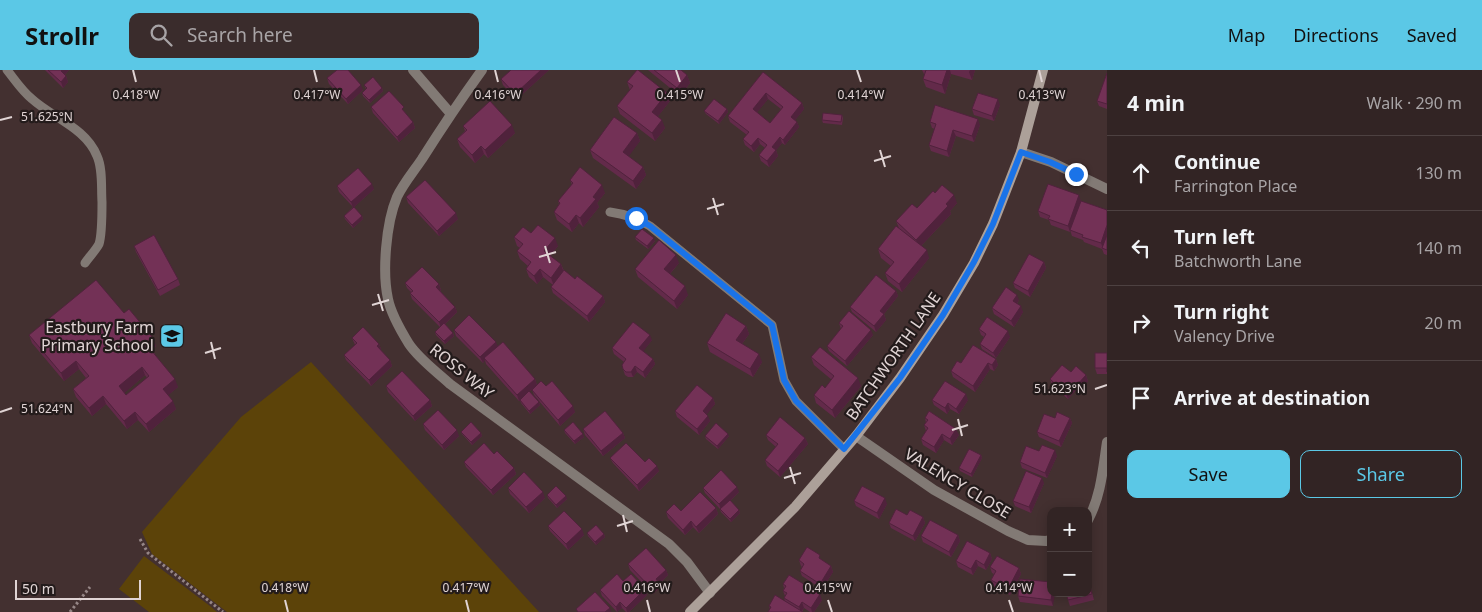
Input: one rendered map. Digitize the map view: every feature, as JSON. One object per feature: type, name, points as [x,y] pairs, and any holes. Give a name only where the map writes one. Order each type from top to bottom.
[{"type":"street","points":[[413,70],[451,114]]},
{"type":"street","name":"ROSS WAY","points":[[482,70],[398,196],[392,212],[388,236],[386,286],[392,311],[409,343],[419,356],[450,384],[668,544],[687,562],[710,593]]},
{"type":"street","name":"BATCHWORTH LANE","points":[[690,612],[795,507],[856,436],[900,378],[943,315],[974,262],[993,224],[1021,152],[1043,70]]},
{"type":"street","points":[[1021,152],[1050,162],[1107,189]]},
{"type":"street","name":"VALENCY CLOSE","points":[[856,436],[934,490],[1008,531],[1028,540],[1047,541]]},
{"type":"street","points":[[1092,513],[1099,495],[1107,442]]},
{"type":"lane","points":[[7,70],[31,99],[70,125],[84,137],[92,146],[98,158],[102,214],[99,243],[85,262]]},
{"type":"lane","points":[[610,212],[630,216],[650,226],[772,325],[784,380],[796,401],[844,449]]},
{"type":"path","points":[[140,539],[148,553],[223,612]]},
{"type":"path","points":[[70,612],[90,587]]},
{"type":"shaded area","points":[[311,362],[539,612],[227,612],[152,554],[142,532],[241,417]]},
{"type":"shaded area","points":[[144,556],[217,612],[149,612],[119,589]]},
{"type":"building","points":[[48,70],[62,70],[66,76],[61,82]]},
{"type":"building","points":[[337,70],[348,70],[361,85],[346,99],[327,78]]},
{"type":"building","points":[[511,70],[541,70],[515,94],[501,79]]},
{"type":"building","points":[[637,70],[667,93],[652,112],[662,120],[652,133],[617,106],[633,86],[627,82]]},
{"type":"building","points":[[654,70],[681,70],[687,75],[677,88]]},
{"type":"building","points":[[926,70],[947,70],[942,85],[923,79]]},
{"type":"building","points":[[763,72],[802,103],[791,117],[797,122],[783,140],[780,137],[772,147],[776,150],[767,161],[759,155],[767,145],[758,138],[751,146],[743,139],[749,132],[728,116]],"holes":[[[766,93],[783,107],[770,123],[753,109]]]},
{"type":"building","points":[[1107,73],[1107,104],[1097,101]]},
{"type":"building","points":[[373,77],[382,88],[369,100],[362,93],[367,88],[364,85]]},
{"type":"building","points":[[389,91],[404,107],[402,109],[413,122],[397,137],[371,107]]},
{"type":"building","points":[[978,93],[998,99],[992,116],[972,109]]},
{"type":"building","points":[[714,99],[727,109],[718,121],[704,111]]},
{"type":"building","points":[[490,101],[512,125],[485,150],[481,146],[472,155],[457,139],[467,130],[463,126]]},
{"type":"building","points":[[935,105],[978,119],[972,136],[953,130],[947,151],[929,145],[936,124],[930,122]]},
{"type":"building","points":[[823,113],[842,115],[841,122],[822,120]]},
{"type":"building","points":[[614,117],[637,133],[623,152],[643,167],[633,181],[590,150]]},
{"type":"building","points":[[580,167],[602,185],[593,197],[596,199],[580,218],[576,215],[569,224],[554,212],[560,203],[558,201],[573,183],[570,180]]},
{"type":"building","points":[[358,168],[372,184],[351,202],[337,186]]},
{"type":"building","points":[[425,180],[456,213],[437,231],[406,197]]},
{"type":"building","points":[[1048,184],[1079,195],[1068,226],[1048,219],[1050,216],[1038,211]]},
{"type":"building","points":[[942,185],[954,195],[946,204],[948,206],[916,240],[896,221],[912,204],[917,208],[933,191],[935,193]]},
{"type":"building","points":[[1081,201],[1107,210],[1107,225],[1101,243],[1082,237],[1083,235],[1070,230]]},
{"type":"building","points":[[354,207],[362,216],[352,225],[344,216]]},
{"type":"building","points":[[538,225],[555,238],[544,251],[561,264],[551,278],[540,269],[534,276],[526,269],[531,262],[517,251],[523,244],[514,237],[523,227],[531,233]]},
{"type":"building","points":[[896,226],[927,250],[899,284],[885,273],[894,262],[878,249]]},
{"type":"building","points":[[642,229],[654,238],[647,246],[635,237]]},
{"type":"building","points":[[154,235],[178,279],[158,290],[134,246]]},
{"type":"building","points":[[1107,235],[1107,250],[1102,248]]},
{"type":"building","points":[[659,240],[676,255],[664,269],[685,286],[674,301],[635,269]]},
{"type":"building","points":[[1029,254],[1044,262],[1028,291],[1013,283]]},
{"type":"building","points":[[422,267],[439,284],[436,287],[455,307],[439,322],[410,293],[413,291],[405,283]]},
{"type":"building","points":[[564,270],[575,279],[577,276],[603,296],[587,316],[551,287]]},
{"type":"building","points":[[876,275],[896,291],[880,311],[884,314],[874,326],[850,307]]},
{"type":"building","points":[[96,280],[124,313],[129,309],[153,338],[146,344],[175,379],[163,389],[173,401],[146,424],[135,412],[124,421],[103,396],[89,408],[73,389],[89,376],[76,361],[61,373],[29,335]],"holes":[[[142,367],[149,376],[126,395],[119,386]]]},
{"type":"building","points":[[1006,287],[1017,295],[1013,301],[1021,306],[1011,321],[992,308]]},
{"type":"building","points":[[849,311],[871,330],[845,361],[827,346],[843,326],[839,323]]},
{"type":"building","points":[[726,313],[746,326],[736,340],[759,354],[750,369],[707,343]]},
{"type":"building","points":[[469,315],[496,342],[480,357],[454,330]]},
{"type":"building","points":[[987,317],[1008,331],[993,353],[980,344],[986,334],[979,329]]},
{"type":"building","points":[[633,322],[650,335],[639,348],[653,359],[643,372],[635,366],[631,372],[626,372],[622,365],[626,359],[612,348]]},
{"type":"building","points":[[444,323],[453,333],[444,341],[435,332]]},
{"type":"building","points":[[363,327],[379,344],[377,346],[390,360],[369,380],[344,355],[357,343],[352,338]]},
{"type":"building","points":[[503,342],[535,379],[517,395],[484,358]]},
{"type":"building","points":[[973,345],[996,359],[992,365],[988,363],[973,386],[951,371],[957,361],[961,363]]},
{"type":"building","points":[[820,347],[858,378],[832,410],[814,395],[822,385],[825,388],[834,376],[811,357]]},
{"type":"building","points":[[1095,353],[1107,353],[1107,368],[1095,368]]},
{"type":"building","points":[[1062,365],[1071,372],[1076,366],[1086,375],[1076,386],[1074,384],[1066,394],[1050,379]]},
{"type":"building","points":[[402,371],[430,400],[413,416],[386,386]]},
{"type":"building","points":[[541,381],[546,386],[552,381],[573,406],[558,420],[532,390]]},
{"type":"building","points":[[945,381],[966,394],[956,409],[948,403],[945,408],[932,400]]},
{"type":"building","points":[[697,385],[713,398],[703,411],[708,416],[697,429],[675,411]]},
{"type":"building","points":[[529,391],[539,402],[529,411],[520,400]]},
{"type":"building","points":[[438,410],[457,430],[442,445],[423,424]]},
{"type":"building","points":[[605,411],[623,433],[601,451],[583,429]]},
{"type":"building","points":[[929,411],[956,429],[950,439],[942,434],[934,447],[921,439],[928,428],[924,425],[928,420],[925,418]]},
{"type":"building","points":[[1057,412],[1070,418],[1059,441],[1037,432],[1044,414],[1055,418]]},
{"type":"building","points":[[780,417],[805,438],[778,471],[765,460],[778,444],[766,435]]},
{"type":"building","points":[[471,422],[481,433],[471,442],[461,432]]},
{"type":"building","points":[[573,422],[583,434],[574,441],[564,430]]},
{"type":"building","points":[[716,423],[728,434],[717,446],[705,436]]},
{"type":"building","points":[[484,443],[494,454],[497,451],[514,468],[491,490],[464,462]]},
{"type":"building","points":[[626,443],[645,462],[649,458],[657,466],[637,485],[610,458]]},
{"type":"building","points":[[1042,445],[1055,450],[1045,473],[1020,462],[1026,446],[1039,451]]},
{"type":"building","points":[[969,449],[981,455],[971,474],[959,468]]},
{"type":"building","points":[[721,470],[737,487],[719,504],[703,488]]},
{"type":"building","points":[[1026,471],[1042,478],[1029,507],[1013,501]]},
{"type":"building","points":[[524,472],[543,492],[526,507],[508,488]]},
{"type":"building","points":[[556,486],[566,496],[556,505],[547,495]]},
{"type":"building","points":[[862,486],[885,498],[877,513],[854,501]]},
{"type":"building","points":[[700,492],[716,508],[696,527],[691,521],[683,530],[666,512],[674,504],[681,511]]},
{"type":"building","points":[[730,500],[739,510],[730,519],[720,509]]},
{"type":"building","points":[[896,509],[907,515],[910,510],[923,517],[913,536],[889,523]]},
{"type":"building","points":[[564,511],[582,529],[566,544],[548,526]]},
{"type":"building","points":[[930,520],[958,535],[949,552],[921,536]]},
{"type":"building","points":[[596,525],[604,534],[595,542],[587,533]]},
{"type":"building","points":[[967,541],[990,553],[984,565],[976,560],[971,569],[956,561]]},
{"type":"building","points":[[807,547],[820,555],[819,558],[831,566],[820,584],[800,571],[804,564],[799,560]]},
{"type":"building","points":[[646,548],[666,570],[656,579],[658,582],[651,588],[628,564]]},
{"type":"building","points":[[997,556],[1019,568],[1008,589],[991,580],[996,571],[990,567]]},
{"type":"building","points":[[617,574],[623,581],[631,574],[645,589],[626,608],[620,602],[616,607],[600,590]]},
{"type":"building","points":[[789,575],[820,594],[811,608],[802,602],[799,607],[784,598],[787,593],[783,591],[786,586],[783,584]]},
{"type":"building","points":[[1020,579],[1047,582],[1047,597],[1051,597],[1051,600],[1018,596]]},
{"type":"building","points":[[595,592],[610,608],[605,612],[578,612],[576,609]]},
{"type":"building","points":[[775,595],[803,612],[768,612]]},
{"type":"building","points":[[1067,597],[1080,597],[1068,600]]},
{"type":"place","name":"Eastbury Farm Primary School","points":[[172,336]]},
{"type":"route","points":[[636,218],[650,226],[772,325],[784,380],[796,401],[844,449],[900,378],[943,315],[974,262],[993,224],[1021,152],[1076,174]]}]
